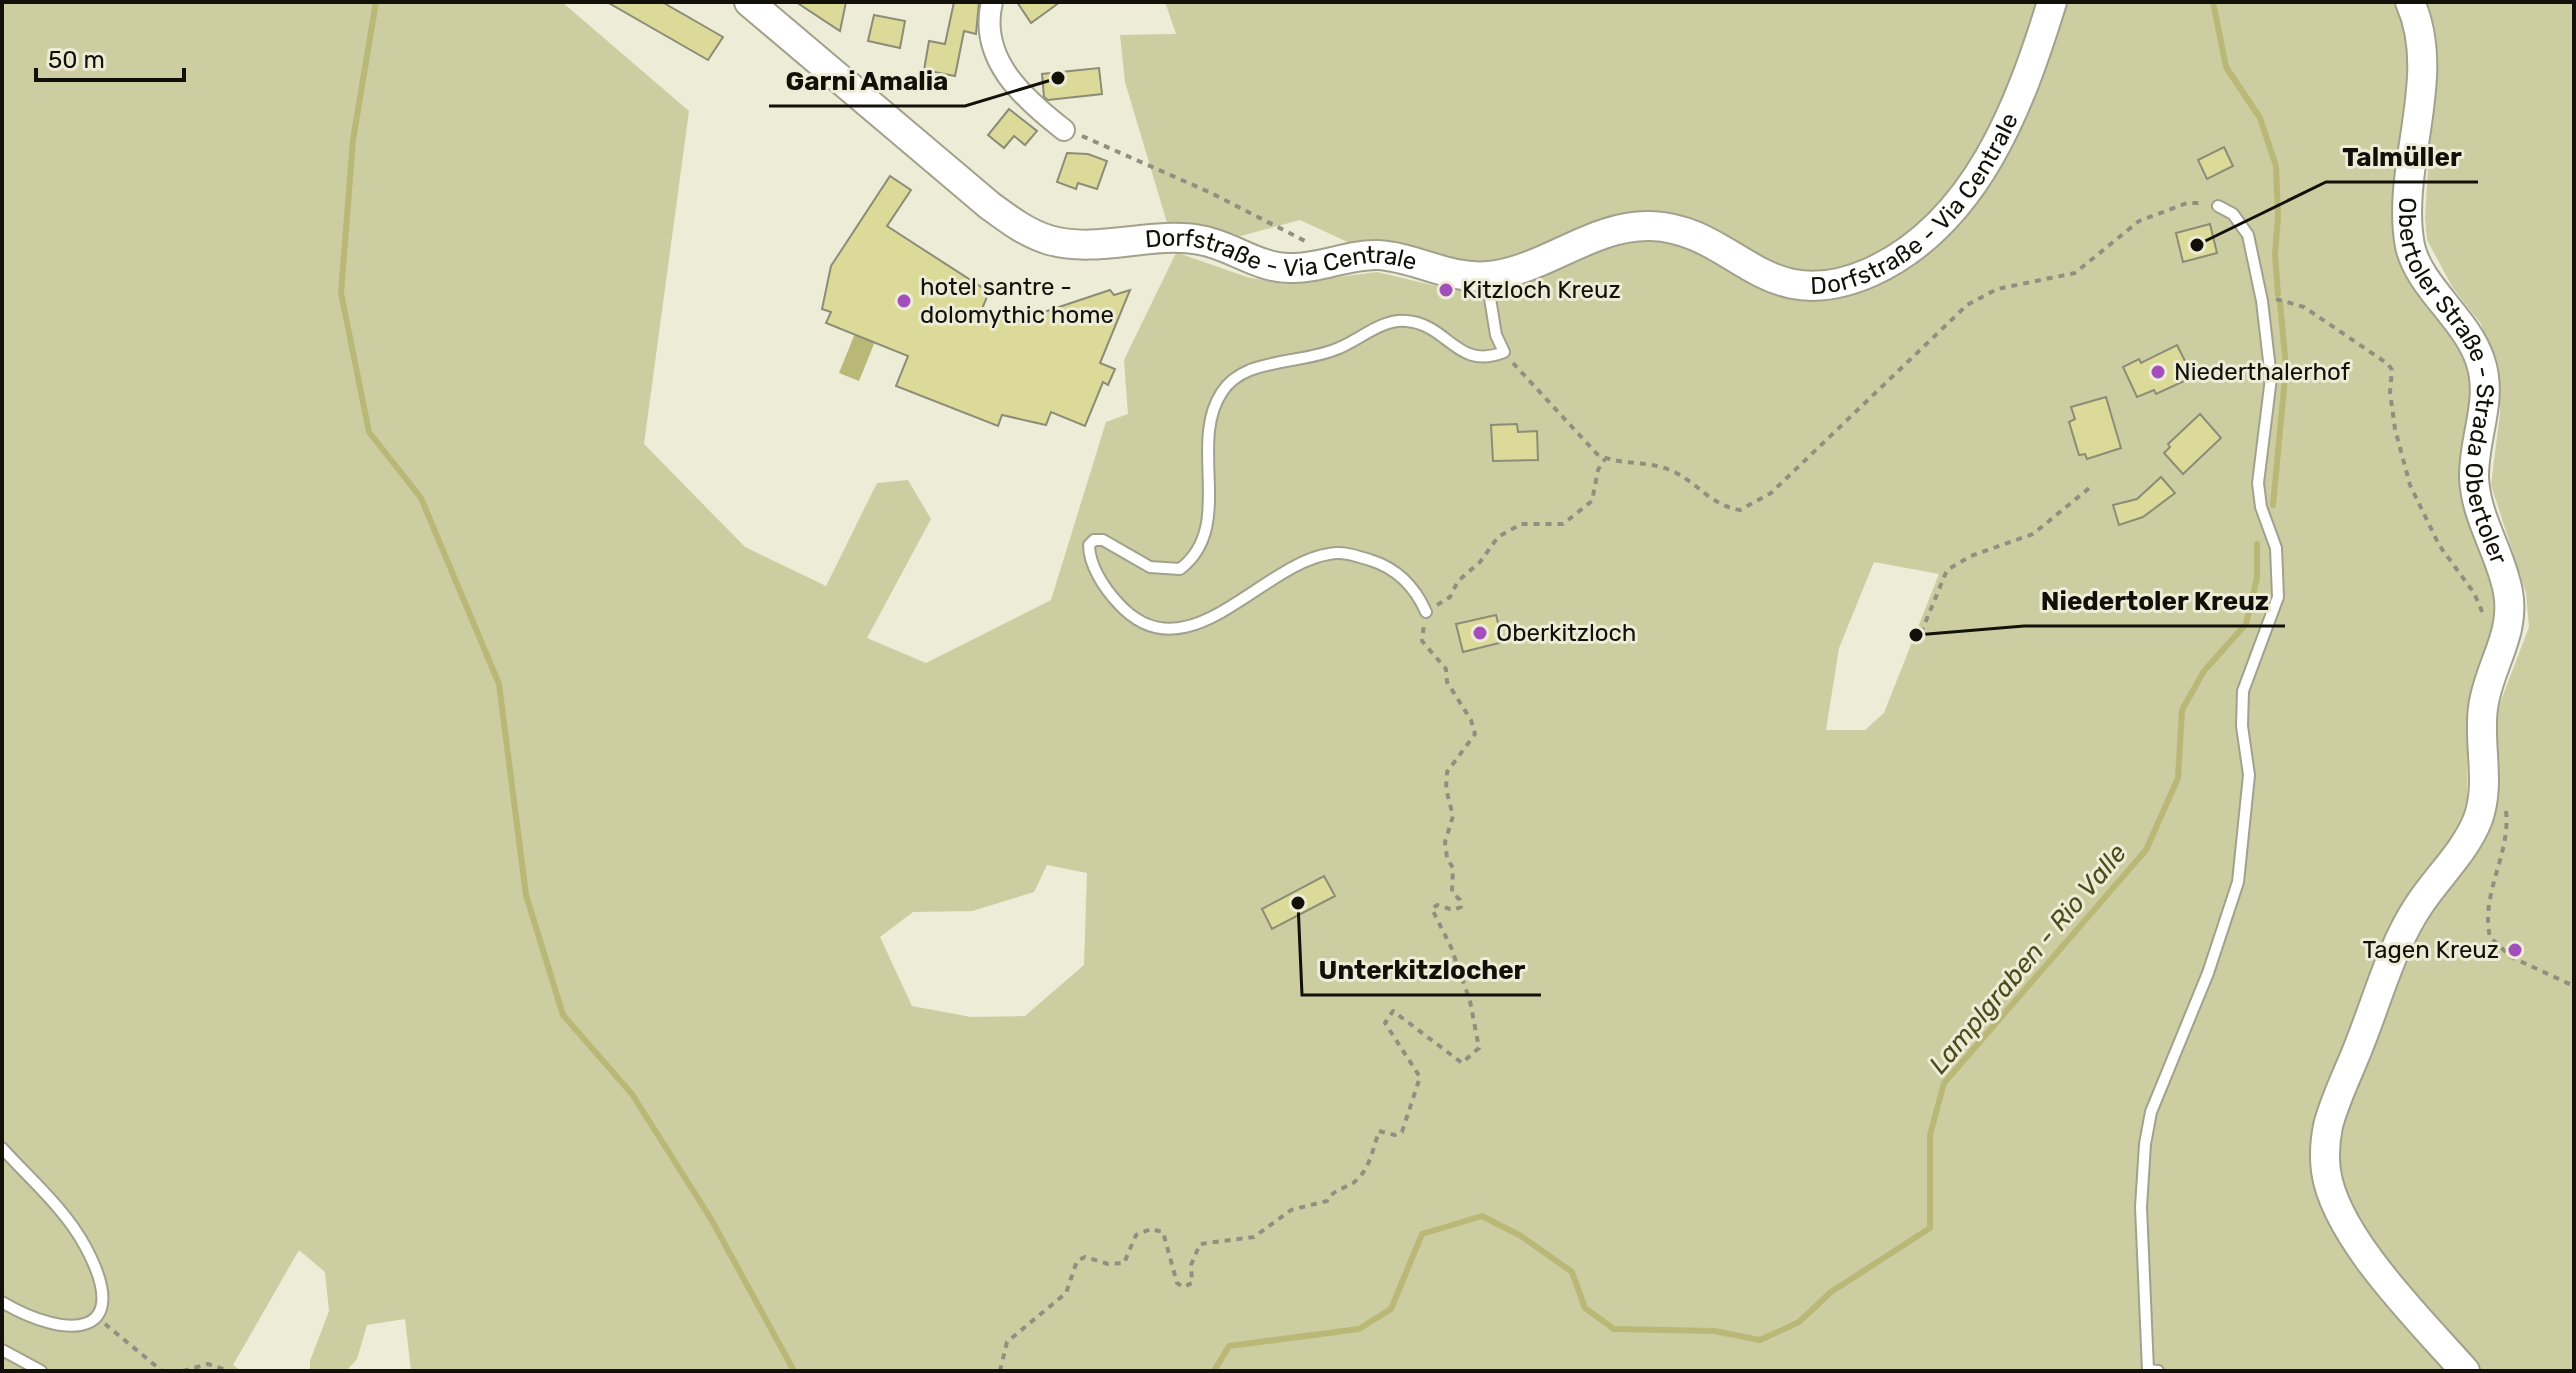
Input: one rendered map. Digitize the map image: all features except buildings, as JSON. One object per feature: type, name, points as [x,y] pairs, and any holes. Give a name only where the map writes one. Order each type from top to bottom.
[{"type":"street","name":"Dorfstraße - Via Centrale","points":[[749,2],[989,205],[1024,230],[1051,241],[1088,244],[1170,238],[1203,240],[1271,266],[1291,268],[1379,255],[1458,276],[1487,276],[1545,260],[1617,231],[1651,226],[1686,233],[1780,282],[1834,283],[1870,272],[1910,250],[1941,225],[1969,192],[1993,151],[2033,59],[2052,2]]},
{"type":"street","points":[[992,2],[987,22],[997,57],[1022,97],[1064,130]]},
{"type":"street","name":"Obertoler Straße - Strada Obertoler","points":[[2410,2],[2417,18],[2422,46],[2409,212],[2410,247],[2423,275],[2463,324],[2485,375],[2487,389],[2476,457],[2475,488],[2509,605],[2506,637],[2483,707],[2484,777],[2478,818],[2462,849],[2417,907],[2397,947],[2329,1122],[2325,1146],[2329,1186],[2349,1232],[2465,1371]]},
{"type":"lane","points":[[2158,1371],[2148,1370],[2145,1343],[2141,1207],[2145,1144],[2151,1112],[2208,973],[2238,882],[2249,775],[2241,706],[2248,671],[2272,620],[2278,597],[2276,548],[2258,498],[2271,378],[2262,301],[2248,235],[2233,214],[2218,206]]},
{"type":"lane","points":[[1426,612],[1417,593],[1388,566],[1344,553],[1329,553],[1296,566],[1211,618],[1168,630],[1151,626],[1117,602],[1094,566],[1089,545],[1094,540],[1112,543],[1150,567],[1165,570],[1180,569],[1191,561],[1204,535],[1208,515],[1212,413],[1232,379],[1251,370],[1338,349],[1393,321],[1420,324],[1477,359],[1504,352],[1494,324],[1487,276]]},
{"type":"lane","points":[[2,1148],[67,1219],[94,1264],[100,1288],[97,1317],[86,1325],[61,1327],[2,1302]]},
{"type":"lane","points":[[2,1350],[41,1371]]},
{"type":"path","points":[[1064,130],[1209,192],[1290,235],[1309,243],[1321,242]]},
{"type":"path","points":[[1504,352],[1536,393],[1563,413],[1597,454],[1605,459],[1668,468],[1726,508],[1740,510],[1756,504],[1967,305],[1997,289],[2075,273],[2117,236],[2168,208],[2187,203],[2218,206]]},
{"type":"path","points":[[2262,301],[2285,299],[2304,307],[2388,364],[2392,370],[2390,392],[2395,429],[2410,485],[2439,545],[2474,593],[2485,619]]},
{"type":"path","points":[[1000,1371],[1007,1342],[1015,1339],[1028,1324],[1066,1293],[1077,1261],[1085,1257],[1108,1264],[1124,1263],[1136,1235],[1151,1229],[1163,1232],[1177,1283],[1183,1287],[1192,1283],[1191,1265],[1200,1244],[1254,1237],[1291,1210],[1327,1201],[1331,1194],[1355,1182],[1366,1169],[1379,1131],[1395,1135],[1402,1132],[1420,1077],[1385,1023],[1393,1011],[1462,1063],[1479,1048],[1470,1001],[1432,909],[1437,905],[1453,910],[1461,907],[1452,892],[1453,868],[1447,858],[1445,842],[1453,816],[1446,789],[1447,772],[1475,734],[1471,720],[1447,682],[1446,669],[1422,641],[1426,612],[1450,597],[1458,581],[1480,562],[1498,537],[1521,524],[1563,524],[1592,501],[1598,470],[1605,459]]},
{"type":"path","points":[[1921,633],[1947,570],[1971,556],[2033,534],[2093,485]]},
{"type":"path","points":[[2504,802],[2506,830],[2488,907],[2490,937],[2511,957],[2574,986]]},
{"type":"path","points":[[97,1317],[162,1371]]},
{"type":"path","points":[[183,1371],[208,1364],[229,1371]]},
{"type":"green space","points":[[2,2],[562,2],[689,111],[644,444],[745,547],[826,586],[877,483],[908,480],[931,519],[867,638],[926,663],[1051,600],[1106,422],[1128,414],[1124,360],[1176,253],[1125,82],[1120,35],[1176,34],[1165,2],[2399,2],[2409,37],[2409,97],[2398,193],[2472,378],[2469,518],[2496,603],[2494,629],[2468,704],[2467,802],[2493,803],[2495,716],[2529,627],[2526,593],[2491,485],[2500,413],[2499,372],[2481,324],[2453,288],[2427,240],[2425,217],[2432,105],[2422,2],[2574,2],[2574,1371],[411,1371],[405,1319],[367,1325],[357,1359],[346,1371],[310,1371],[310,1361],[329,1311],[325,1272],[299,1250],[233,1365],[242,1371],[2,1371]],"holes":[[[1300,220],[1445,287],[1445,288],[1377,272],[1284,284],[1247,277],[1178,253]],[[1874,562],[1939,574],[1884,713],[1865,730],[1826,730],[1839,648]],[[1047,865],[1087,873],[1084,965],[1025,1016],[971,1017],[912,1006],[880,937],[913,912],[972,911],[1034,892]]]},
{"type":"shaded area","points":[[858,326],[878,334],[859,381],[839,373]]},
{"type":"waterway","points":[[376,2],[353,140],[341,293],[369,432],[421,498],[499,684],[526,895],[563,1015],[632,1094],[711,1219],[794,1371]]},
{"type":"waterway","name":"Lamplgraben - Rio Valle","points":[[2213,2],[2226,67],[2260,118],[2276,166],[2278,294]]},
{"type":"waterway","name":"Lamplgraben - Rio Valle","points":[[2273,505],[2286,367],[2280,302]]},
{"type":"waterway","name":"Lamplgraben - Rio Valle","points":[[1214,1371],[1229,1346],[1359,1329],[1391,1309],[1422,1234],[1482,1216],[1521,1236],[1572,1272],[1585,1308],[1614,1329],[1714,1331],[1760,1340],[1799,1322],[1831,1292],[1930,1228],[1930,1135],[1944,1083],[2146,850],[2178,778],[2182,710],[2204,671],[2246,624],[2257,578],[2257,544]]},
{"type":"place","name":"Garni Amalia","points":[[1058,78]]},
{"type":"place","name":"Talmüller","points":[[2197,245]]},
{"type":"place","name":"Kitzloch Kreuz","points":[[1446,290]]},
{"type":"place","name":"hotel santre - dolomythic home","points":[[904,301]]},
{"type":"place","name":"Niederthalerhof","points":[[2158,372]]},
{"type":"place","name":"Oberkitzloch","points":[[1480,633]]},
{"type":"place","name":"Niedertoler Kreuz","points":[[1916,635]]},
{"type":"place","name":"Unterkitzlocher","points":[[1298,903]]},
{"type":"place","name":"Tagen Kreuz","points":[[2515,950]]}]
